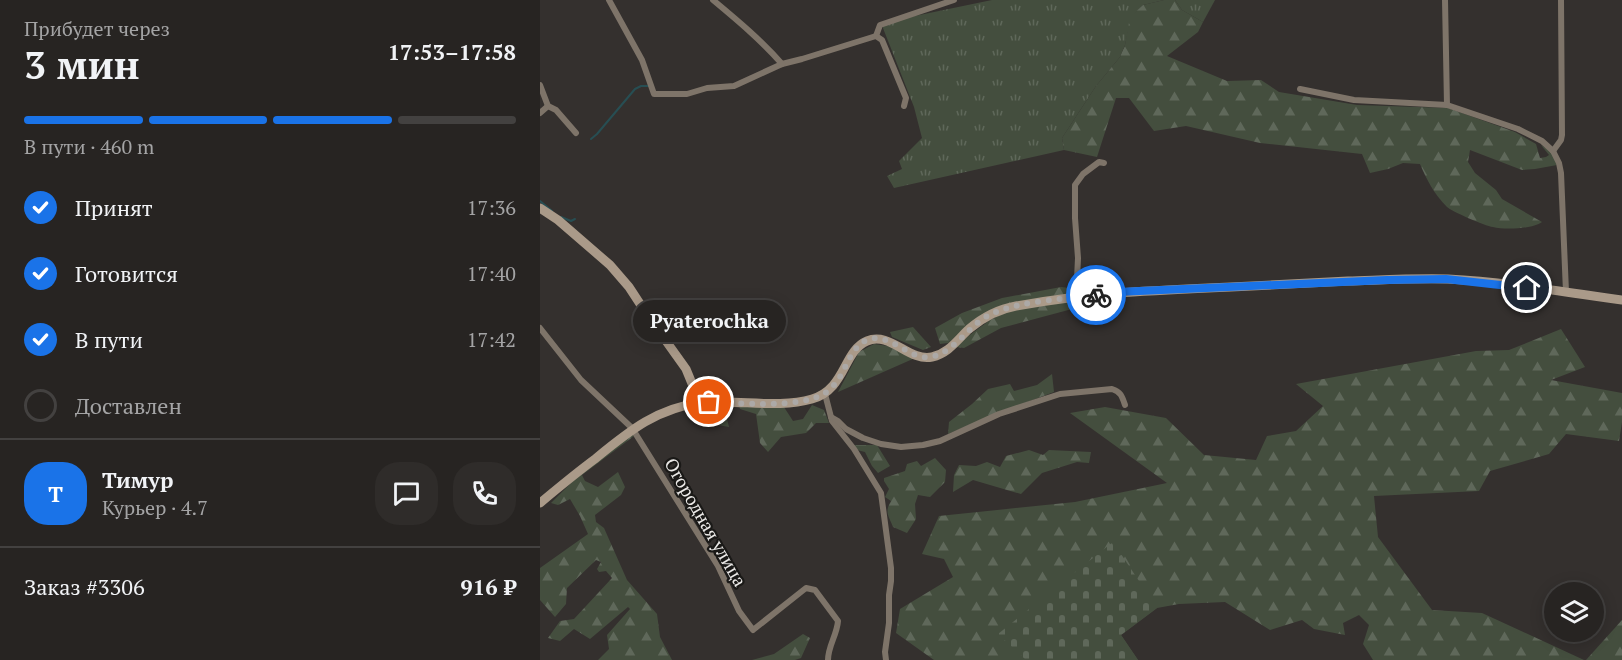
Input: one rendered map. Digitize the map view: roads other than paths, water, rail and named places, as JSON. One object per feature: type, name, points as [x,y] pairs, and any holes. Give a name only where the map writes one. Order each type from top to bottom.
[{"type":"street","points":[[609,0],[642,60],[654,94],[687,94],[707,88],[734,86],[782,64],[876,36]]},
{"type":"street","points":[[713,0],[769,49],[782,64]]},
{"type":"street","points":[[876,36],[880,25],[954,0]]},
{"type":"street","points":[[1445,0],[1447,105]]},
{"type":"street","points":[[1553,151],[1562,135],[1561,0]]},
{"type":"street","points":[[876,36],[882,40],[902,88],[906,98],[904,106]]},
{"type":"street","points":[[540,85],[548,106],[556,110],[576,133]]},
{"type":"street","points":[[1300,89],[1354,100],[1447,105],[1534,136],[1553,151],[1559,163],[1566,292]]},
{"type":"street","points":[[540,113],[548,106]]},
{"type":"street","points":[[1095,295],[1079,284],[1077,279],[1075,185],[1083,174],[1099,162],[1104,163]]},
{"type":"street","points":[[540,208],[558,220],[610,265],[629,287],[686,369],[700,403]]},
{"type":"street","points":[[540,503],[632,428],[665,411],[700,403],[791,403],[813,399],[825,394],[838,380],[857,347],[869,339],[881,339],[915,356],[928,358],[952,347],[970,329],[989,315],[1012,306],[1117,292],[1399,279],[1446,279],[1490,283],[1622,300]]},
{"type":"street","name":"Огородная улица","points":[[540,328],[581,380],[632,428],[718,566],[739,611],[753,630],[806,588],[811,588],[815,590],[838,621],[829,646],[828,660]]},
{"type":"street","points":[[833,421],[838,421],[846,429],[863,438],[901,447],[940,441],[999,414],[1060,394],[1112,389],[1118,391],[1125,405]]},
{"type":"street","points":[[825,394],[833,421],[854,449],[881,493],[891,568],[886,660]]},
{"type":"waterway","points":[[591,139],[635,89],[649,86]]},
{"type":"waterway","points":[[540,201],[552,211]]},
{"type":"waterway","points":[[561,217],[571,221],[575,219]]},
{"type":"place","name":"Pyaterochka","points":[[709,402]]}]
